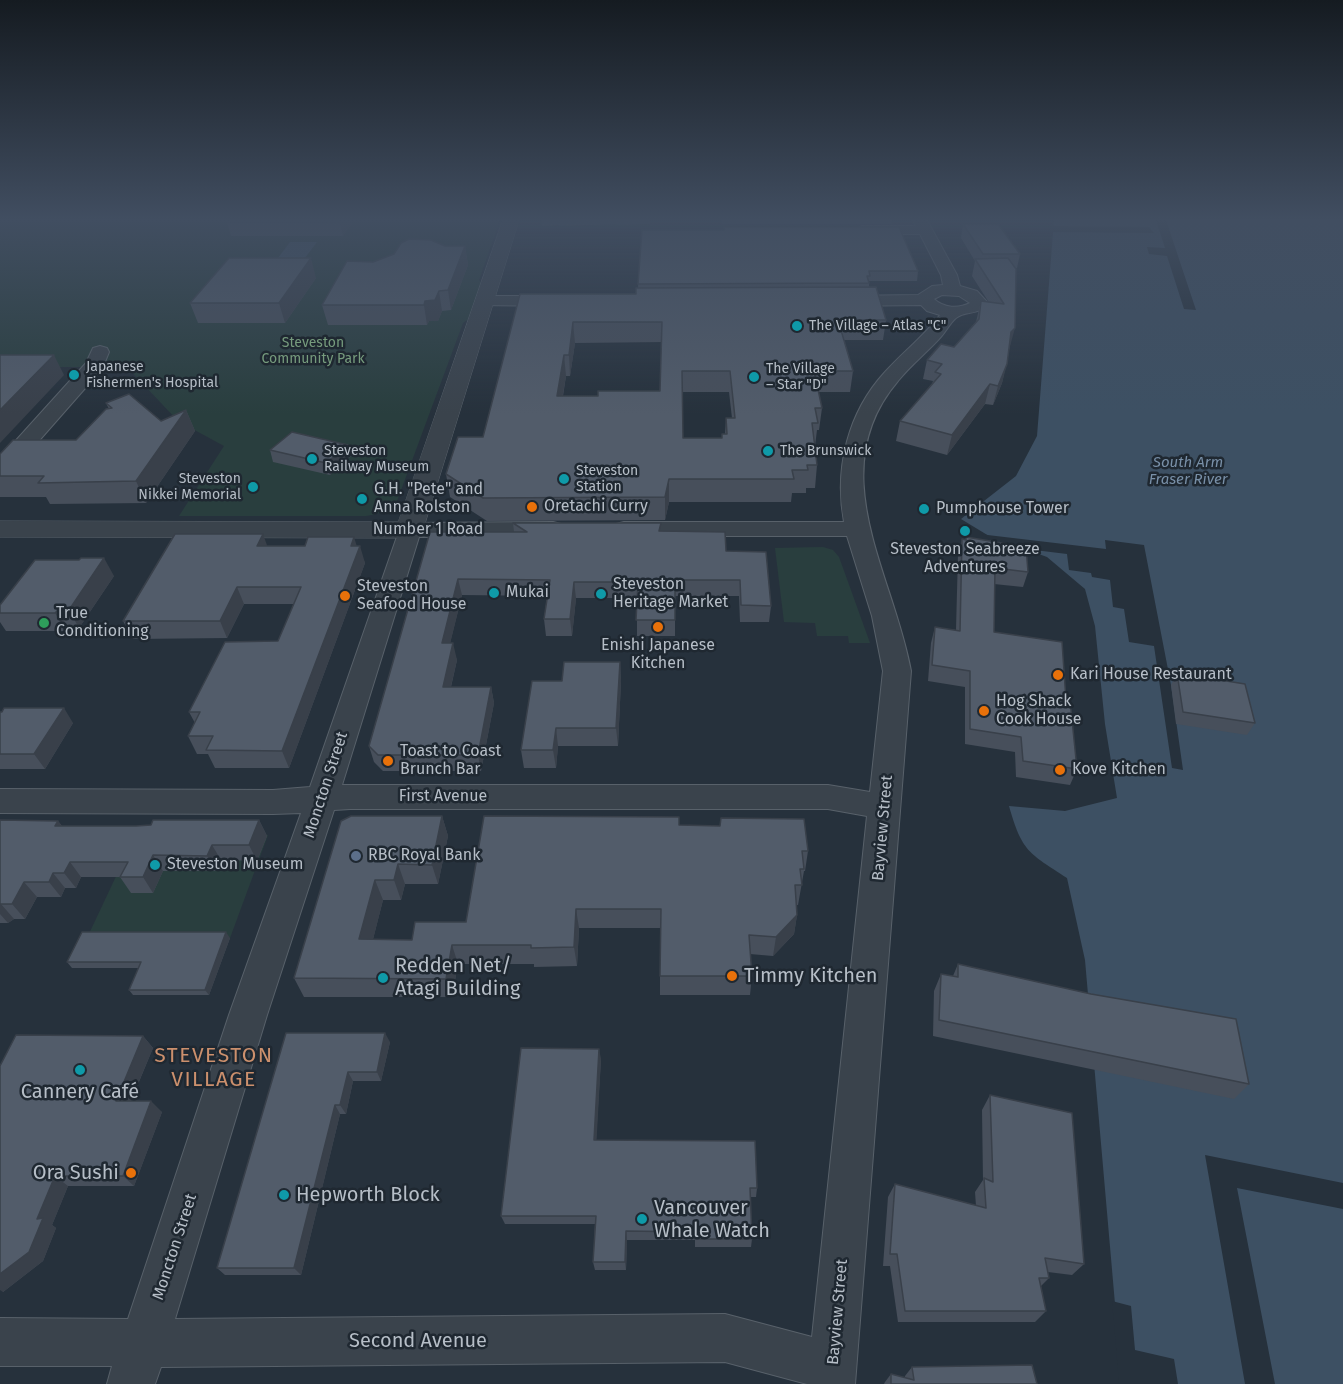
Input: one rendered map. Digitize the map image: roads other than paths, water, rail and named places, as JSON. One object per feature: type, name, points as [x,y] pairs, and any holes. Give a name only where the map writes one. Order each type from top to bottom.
[{"type":"street","name":"Moncton Street","points":[[137,1364],[248,1015],[490,285]]},
{"type":"street","points":[[952,285],[953,290]]},
{"type":"street","points":[[825,301],[925,300],[937,309],[952,312],[967,311],[977,306],[978,303],[968,293],[953,290],[932,292],[927,294],[925,300]]},
{"type":"street","points":[[485,301],[568,301]]},
{"type":"street","name":"Bayview Street","points":[[832,1375],[897,692],[895,650],[855,529],[850,484],[862,421],[894,373],[938,332],[952,312]]},
{"type":"street","points":[[0,471],[95,365],[100,352]]},
{"type":"street","name":"Number 1 Road","points":[[0,530],[580,529]]},
{"type":"street","points":[[604,529],[855,529]]},
{"type":"street","name":"First Avenue","points":[[0,801],[273,802],[322,797],[828,797],[886,807]]},
{"type":"street","name":"Second Avenue","points":[[0,1342],[137,1364],[725,1338],[832,1375]]},
{"type":"water","name":"South Arm Fraser River","points":[[1049,285],[1343,285],[1343,1384],[1122,1384],[1085,960],[1067,878],[1029,850],[1018,833],[1009,806],[1065,811],[1117,798],[1105,724],[1095,626],[1085,589],[1047,557],[989,536],[961,519],[1016,476],[1037,436]]},
{"type":"place","name":"The Village – Atlas \"C\"","points":[[797,326]]},
{"type":"place","name":"Japanese Fishermen's Hospital","points":[[74,375]]},
{"type":"place","name":"The Village – Star \"D\"","points":[[754,377]]},
{"type":"place","name":"The Brunswick","points":[[768,451]]},
{"type":"place","name":"Steveston Railway Museum","points":[[312,459]]},
{"type":"place","name":"Steveston Station","points":[[564,479]]},
{"type":"place","name":"Steveston Nikkei Memorial","points":[[253,487]]},
{"type":"place","name":"G.H. \"Pete\" and Anna Rolston","points":[[362,499]]},
{"type":"place","name":"Oretachi Curry","points":[[532,507]]},
{"type":"place","name":"Pumphouse Tower","points":[[924,509]]},
{"type":"place","name":"Steveston Seabreeze Adventures","points":[[965,531]]},
{"type":"place","name":"Mukai","points":[[494,593]]},
{"type":"place","name":"Steveston Heritage Market","points":[[601,594]]},
{"type":"place","name":"Steveston Seafood House","points":[[345,596]]},
{"type":"place","name":"True Conditioning","points":[[44,623]]},
{"type":"place","name":"Enishi Japanese Kitchen","points":[[658,627]]},
{"type":"place","name":"Kari House Restaurant","points":[[1058,675]]},
{"type":"place","name":"Hog Shack Cook House","points":[[984,711]]},
{"type":"place","name":"Toast to Coast Brunch Bar","points":[[388,761]]},
{"type":"place","name":"Kove Kitchen","points":[[1060,770]]},
{"type":"place","name":"RBC Royal Bank","points":[[356,856]]},
{"type":"place","name":"Steveston Museum","points":[[155,865]]},
{"type":"place","name":"Timmy Kitchen","points":[[732,976]]},
{"type":"place","name":"Redden Net/ Atagi Building","points":[[383,978]]},
{"type":"place","name":"Cannery Café","points":[[80,1070]]},
{"type":"place","name":"Ora Sushi","points":[[131,1173]]},
{"type":"place","name":"Hepworth Block","points":[[284,1195]]},
{"type":"place","name":"Vancouver Whale Watch","points":[[642,1219]]},
{"type":"district","name":"STEVESTON VILLAGE","points":[[214,1068]]},
{"type":"park label","name":"Steveston Community Park","points":[[313,352]]}]
